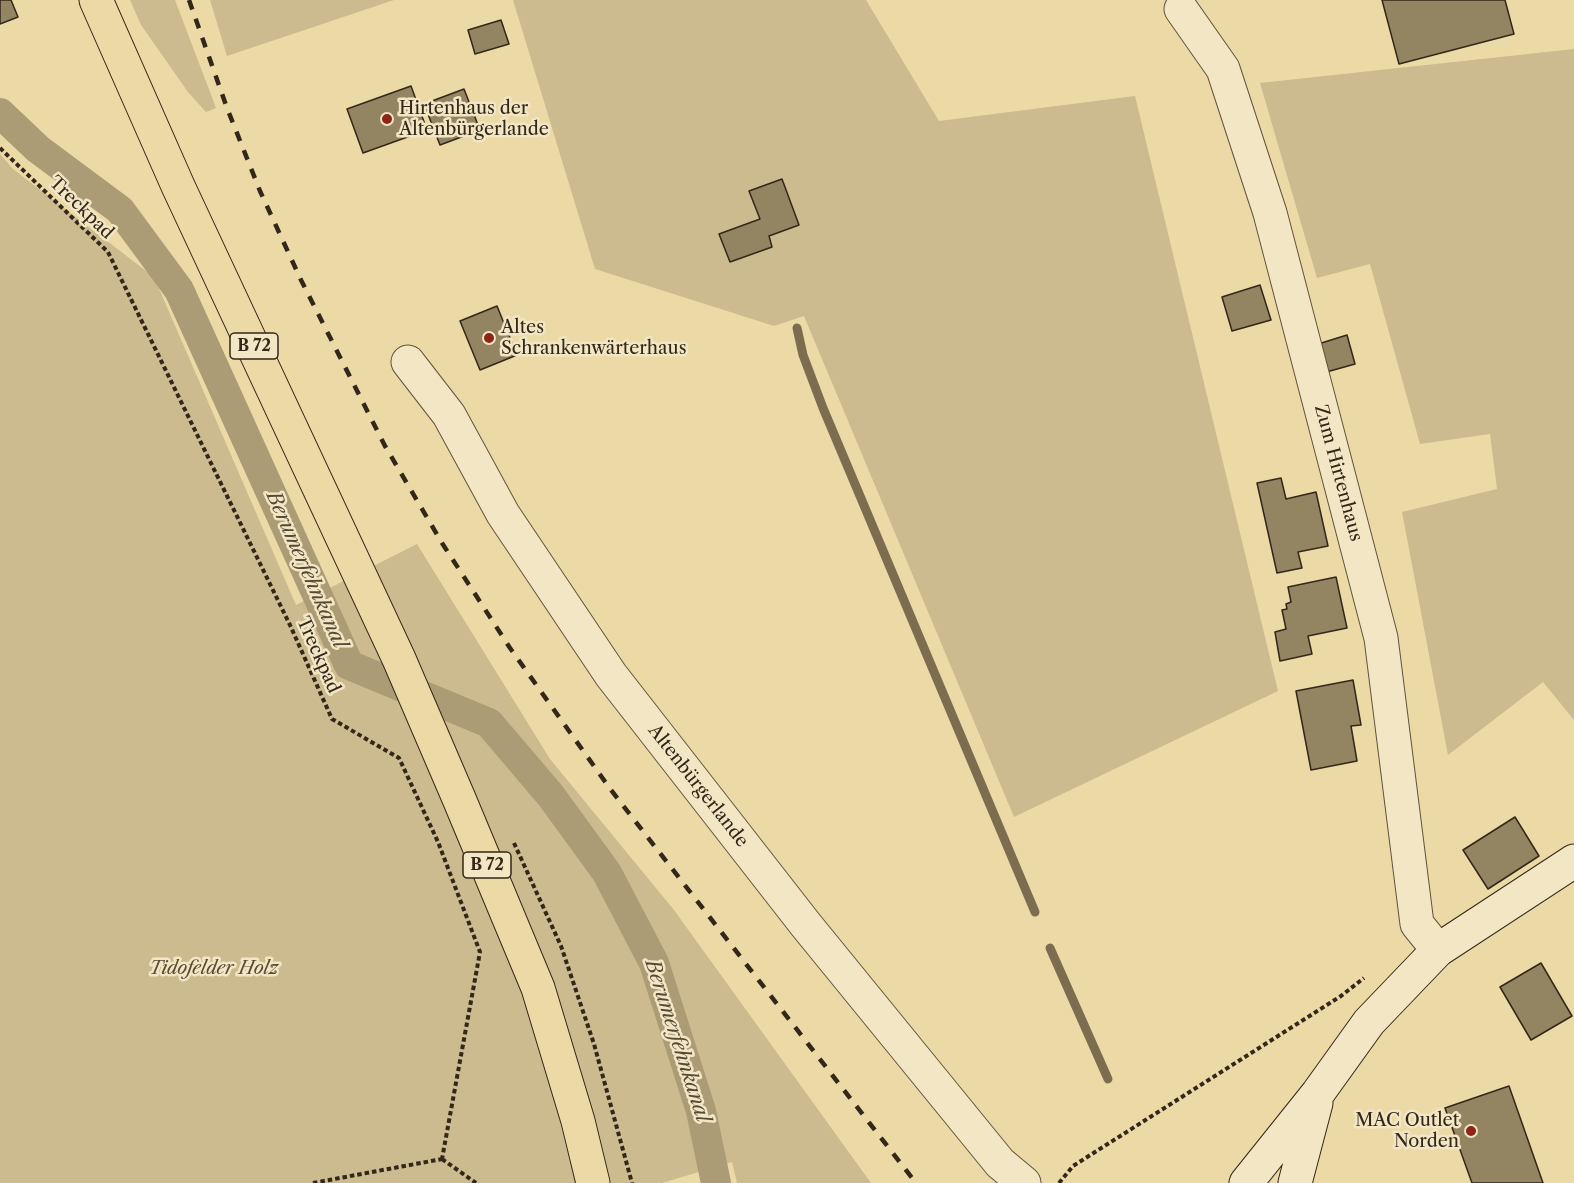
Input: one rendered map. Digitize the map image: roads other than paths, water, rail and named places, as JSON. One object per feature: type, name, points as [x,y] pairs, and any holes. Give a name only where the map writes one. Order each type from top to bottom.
[{"type":"main road","name":"B 72","points":[[96,0],[178,186],[399,659],[435,742],[538,988],[578,1121],[592,1183]]},
{"type":"street","name":"Zum Hirtenhaus","points":[[1181,9],[1222,69],[1270,213],[1381,638],[1417,924],[1438,950]]},
{"type":"street","name":"Altenbürgerlande","points":[[408,363],[449,415],[503,514],[611,675],[806,925],[1000,1163],[1024,1183]]},
{"type":"street","points":[[1246,1183],[1318,1093],[1369,1022],[1438,950],[1574,861]]},
{"type":"street","points":[[1295,1183],[1318,1093]]},
{"type":"waterway","name":"Berumerfehnkanal","points":[[0,113],[38,149],[120,210],[179,290],[349,665],[489,723],[551,796],[607,873],[654,963],[701,1111],[716,1183]]},
{"type":"waterway","points":[[797,328],[803,355],[823,408],[1035,912]]},
{"type":"waterway","points":[[1050,948],[1108,1079]]},
{"type":"railway","points":[[189,0],[227,108],[260,191],[301,280],[385,446],[442,543],[510,648],[611,790],[916,1183]]},
{"type":"place","name":"Hirtenhaus der Altenbürgerlande","points":[[387,119]]},
{"type":"place","name":"Altes Schrankenwärterhaus","points":[[489,338]]},
{"type":"place","name":"MAC Outlet Norden","points":[[1471,1131]]},
{"type":"park label","name":"Tidofelder Holz","points":[[214,969]]}]
